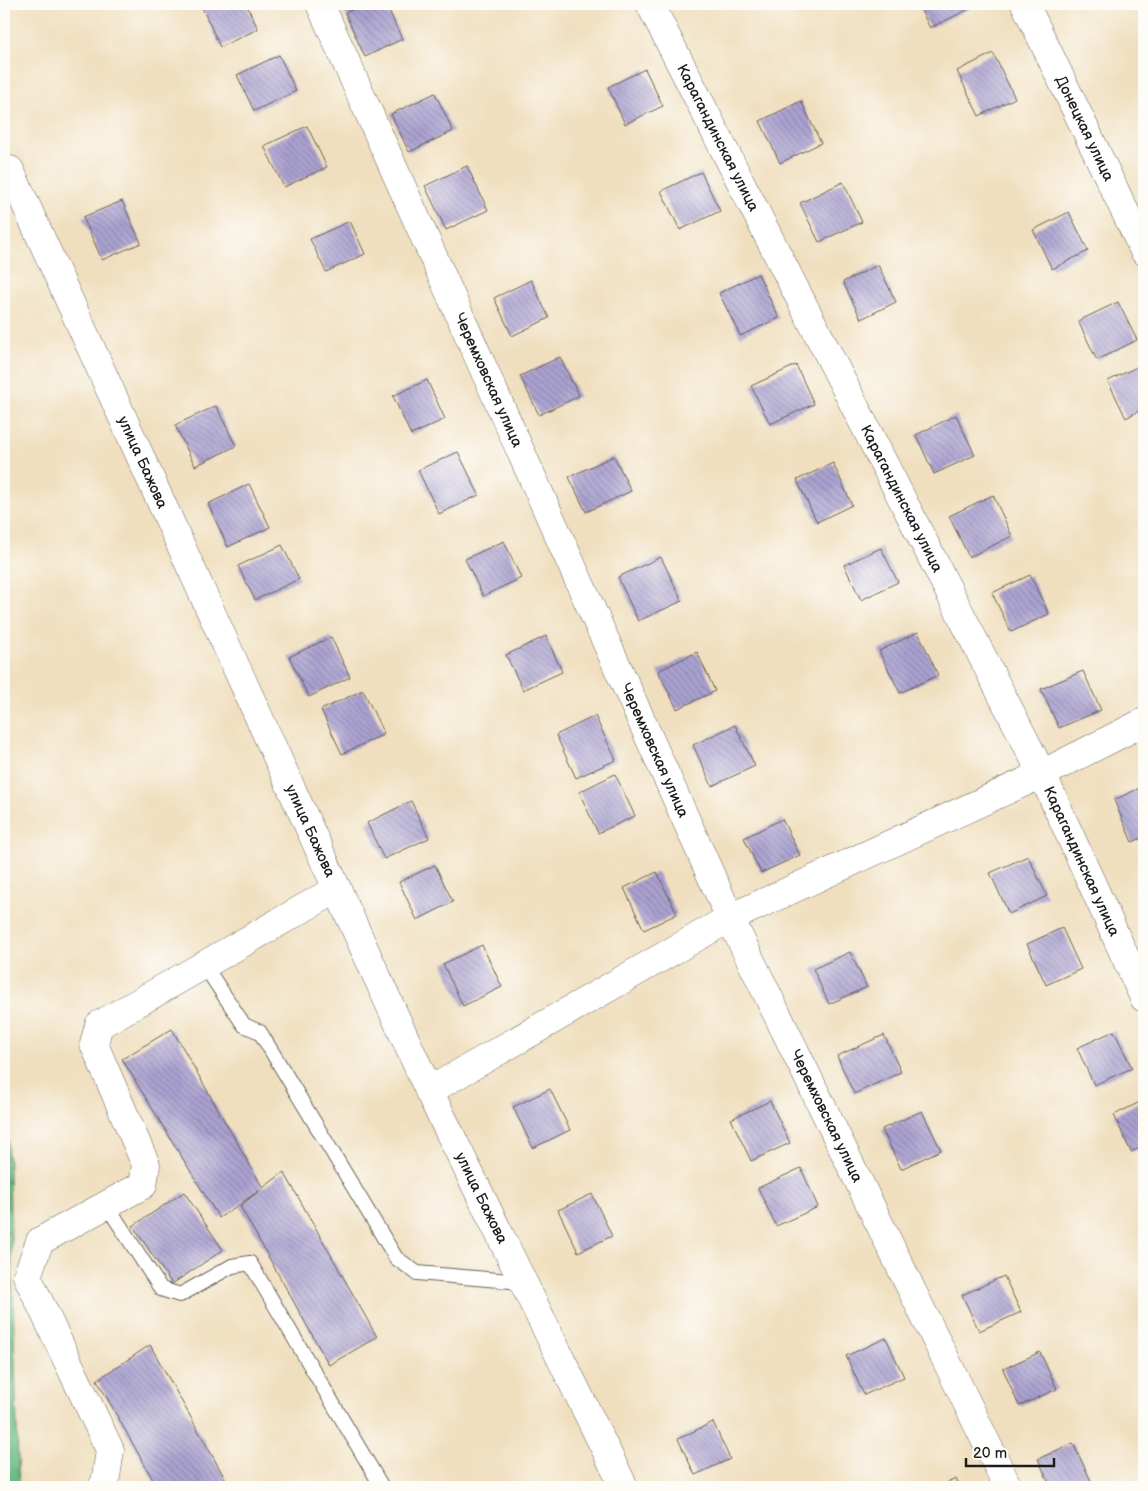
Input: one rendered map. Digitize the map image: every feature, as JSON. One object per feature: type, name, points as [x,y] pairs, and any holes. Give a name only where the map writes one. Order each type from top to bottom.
[{"type":"street","name":"Черемховская улица","points":[[320,4],[730,918],[1008,1487]]},
{"type":"street","name":"Карагандинская улица","points":[[650,4],[1042,774],[1144,998]]},
{"type":"street","name":"Донецкая улица","points":[[1026,4],[1144,251]]},
{"type":"street","name":"улица Бажова","points":[[10,170],[429,1091],[624,1487]]},
{"type":"street","points":[[429,1091],[730,918],[1042,774],[1144,722]]},
{"type":"street","points":[[102,1487],[106,1484],[110,1450],[27,1276],[40,1241],[143,1185],[146,1165],[94,1044],[98,1025],[337,889]]},
{"type":"lane","points":[[204,965],[244,1025],[260,1032],[396,1258],[417,1273],[523,1282]]},
{"type":"lane","points":[[106,1204],[161,1290],[180,1296],[232,1266],[250,1263],[382,1487]]},
{"type":"green space","points":[[4,1012],[19,1487],[4,1487]]},
{"type":"building","points":[[246,4],[258,29],[220,47],[201,5]]},
{"type":"building","points":[[365,4],[386,4],[402,39],[365,57],[345,13]]},
{"type":"building","points":[[918,4],[970,4],[971,8],[930,28]]},
{"type":"building","points":[[993,53],[1015,98],[979,116],[957,71]]},
{"type":"building","points":[[279,55],[296,91],[254,111],[237,75]]},
{"type":"building","points":[[645,69],[663,106],[625,124],[608,87]]},
{"type":"building","points":[[435,93],[453,131],[409,152],[391,114]]},
{"type":"building","points":[[801,101],[821,143],[780,163],[760,121]]},
{"type":"building","points":[[307,126],[327,167],[284,187],[264,146]]},
{"type":"building","points":[[467,166],[488,210],[446,230],[425,186]]},
{"type":"building","points":[[701,172],[720,211],[680,230],[661,191]]},
{"type":"building","points":[[843,182],[862,222],[819,242],[800,203]]},
{"type":"building","points":[[122,201],[141,243],[102,260],[83,217]]},
{"type":"building","points":[[1069,212],[1088,251],[1052,269],[1033,230]]},
{"type":"building","points":[[350,221],[365,254],[326,272],[310,239]]},
{"type":"building","points":[[878,265],[896,302],[861,319],[843,282]]},
{"type":"building","points":[[758,274],[779,318],[740,336],[719,293]]},
{"type":"building","points":[[531,280],[549,318],[512,336],[494,298]]},
{"type":"building","points":[[1118,302],[1137,340],[1097,360],[1078,321]]},
{"type":"building","points":[[560,357],[579,396],[539,415],[520,376]]},
{"type":"building","points":[[1143,364],[1144,408],[1126,418],[1108,381]]},
{"type":"building","points":[[796,365],[814,404],[770,424],[751,386]]},
{"type":"building","points":[[427,380],[445,419],[411,435],[393,396]]},
{"type":"building","points":[[216,406],[236,446],[195,466],[175,425]]},
{"type":"building","points":[[956,415],[975,455],[934,474],[916,435]]},
{"type":"building","points":[[458,452],[479,495],[439,514],[418,470]]},
{"type":"building","points":[[614,456],[631,491],[586,512],[569,477]]},
{"type":"building","points":[[833,463],[852,505],[817,522],[797,480]]},
{"type":"building","points":[[249,484],[270,527],[228,547],[208,504]]},
{"type":"building","points":[[993,495],[1012,536],[969,557],[949,516]]},
{"type":"building","points":[[504,541],[521,578],[483,596],[465,559]]},
{"type":"building","points":[[282,545],[299,579],[255,600],[238,566]]},
{"type":"building","points":[[881,548],[898,582],[861,600],[844,565]]},
{"type":"building","points":[[661,557],[682,601],[638,621],[618,577]]},
{"type":"building","points":[[1030,575],[1049,614],[1011,632],[992,593]]},
{"type":"building","points":[[918,632],[938,675],[900,693],[879,651]]},
{"type":"building","points":[[546,636],[562,672],[523,690],[506,655]]},
{"type":"building","points":[[331,637],[350,677],[309,697],[289,657]]},
{"type":"building","points":[[697,652],[715,691],[677,709],[658,671]]},
{"type":"building","points":[[1083,671],[1101,710],[1059,728],[1041,689]]},
{"type":"building","points":[[363,690],[384,734],[342,754],[321,710]]},
{"type":"building","points":[[595,716],[616,760],[576,778],[556,735]]},
{"type":"building","points":[[735,725],[755,766],[712,786],[693,745]]},
{"type":"building","points":[[615,774],[635,816],[598,833],[579,792]]},
{"type":"building","points":[[1144,786],[1144,837],[1132,842],[1114,800]]},
{"type":"building","points":[[411,801],[429,838],[384,859],[367,823]]},
{"type":"building","points":[[782,819],[800,855],[761,873],[744,838]]},
{"type":"building","points":[[1028,856],[1047,896],[1009,914],[990,873]]},
{"type":"building","points":[[435,865],[453,902],[417,920],[399,882]]},
{"type":"building","points":[[657,872],[677,914],[644,930],[624,888]]},
{"type":"building","points":[[1062,928],[1081,969],[1046,985],[1027,944]]},
{"type":"building","points":[[482,945],[502,987],[463,1006],[443,964]]},
{"type":"building","points":[[850,952],[867,987],[829,1004],[813,969]]},
{"type":"building","points":[[172,1029],[263,1188],[284,1172],[377,1337],[329,1365],[240,1206],[259,1191],[219,1218],[122,1059]]},
{"type":"building","points":[[1114,1031],[1132,1068],[1094,1085],[1077,1048]]},
{"type":"building","points":[[884,1035],[901,1072],[854,1094],[837,1056]]},
{"type":"building","points":[[550,1089],[570,1130],[533,1148],[513,1107]]},
{"type":"building","points":[[1144,1100],[1144,1146],[1131,1152],[1114,1115]]},
{"type":"building","points":[[770,1101],[790,1143],[751,1161],[731,1119]]},
{"type":"building","points":[[922,1111],[941,1150],[901,1169],[882,1129]]},
{"type":"building","points":[[801,1168],[818,1207],[776,1226],[758,1188]]},
{"type":"building","points":[[184,1192],[223,1250],[172,1284],[133,1226]]},
{"type":"building","points":[[592,1194],[612,1236],[578,1252],[558,1210]]},
{"type":"building","points":[[1004,1276],[1021,1312],[979,1331],[962,1295]]},
{"type":"building","points":[[886,1338],[904,1377],[864,1395],[846,1356]]},
{"type":"building","points":[[150,1345],[230,1487],[157,1487],[97,1380]]},
{"type":"building","points":[[1040,1352],[1057,1389],[1019,1406],[1003,1369]]},
{"type":"building","points":[[713,1422],[730,1459],[695,1475],[678,1439]]},
{"type":"building","points":[[1073,1443],[1094,1487],[1051,1487],[1038,1459]]},
{"type":"building","points":[[956,1479],[960,1487],[937,1487]]}]
